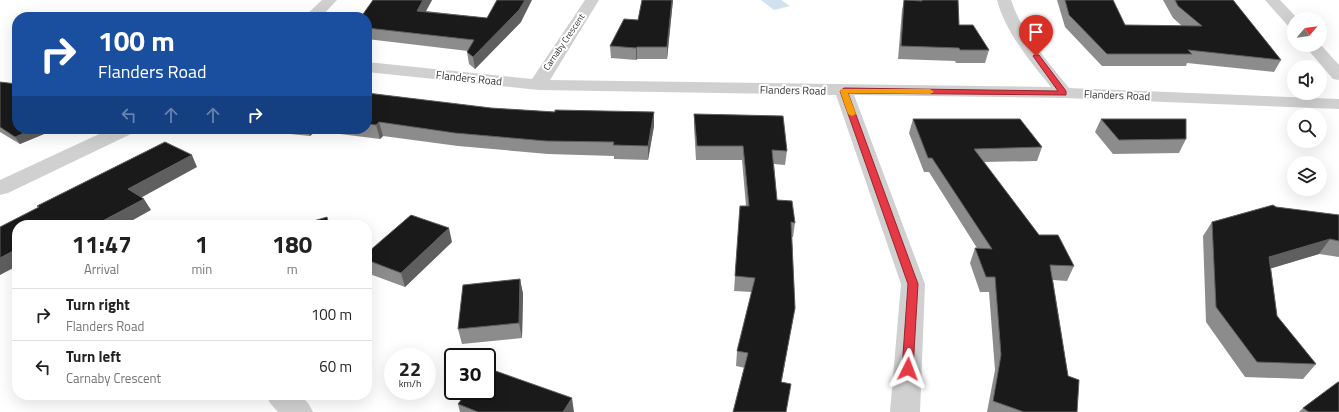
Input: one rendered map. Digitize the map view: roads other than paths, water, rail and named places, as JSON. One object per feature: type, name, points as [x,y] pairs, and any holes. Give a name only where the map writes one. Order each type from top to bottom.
[{"type":"street","points":[[317,12],[330,0]]},
{"type":"street","name":"Carnaby Crescent","points":[[539,85],[543,74],[592,0]]},
{"type":"street","points":[[1004,0],[1006,10],[1013,24],[1064,93]]},
{"type":"street","points":[[1272,0],[1287,16]]},
{"type":"street","points":[[1318,52],[1339,75]]},
{"type":"street","name":"Flanders Road","points":[[372,68],[539,85],[844,91],[1064,93],[1339,104]]},
{"type":"street","points":[[844,91],[913,284],[905,412]]},
{"type":"street","points":[[0,188],[115,134]]},
{"type":"street","points":[[285,400],[298,412]]},
{"type":"water","points":[[761,0],[781,0],[790,6],[774,10]]}]
